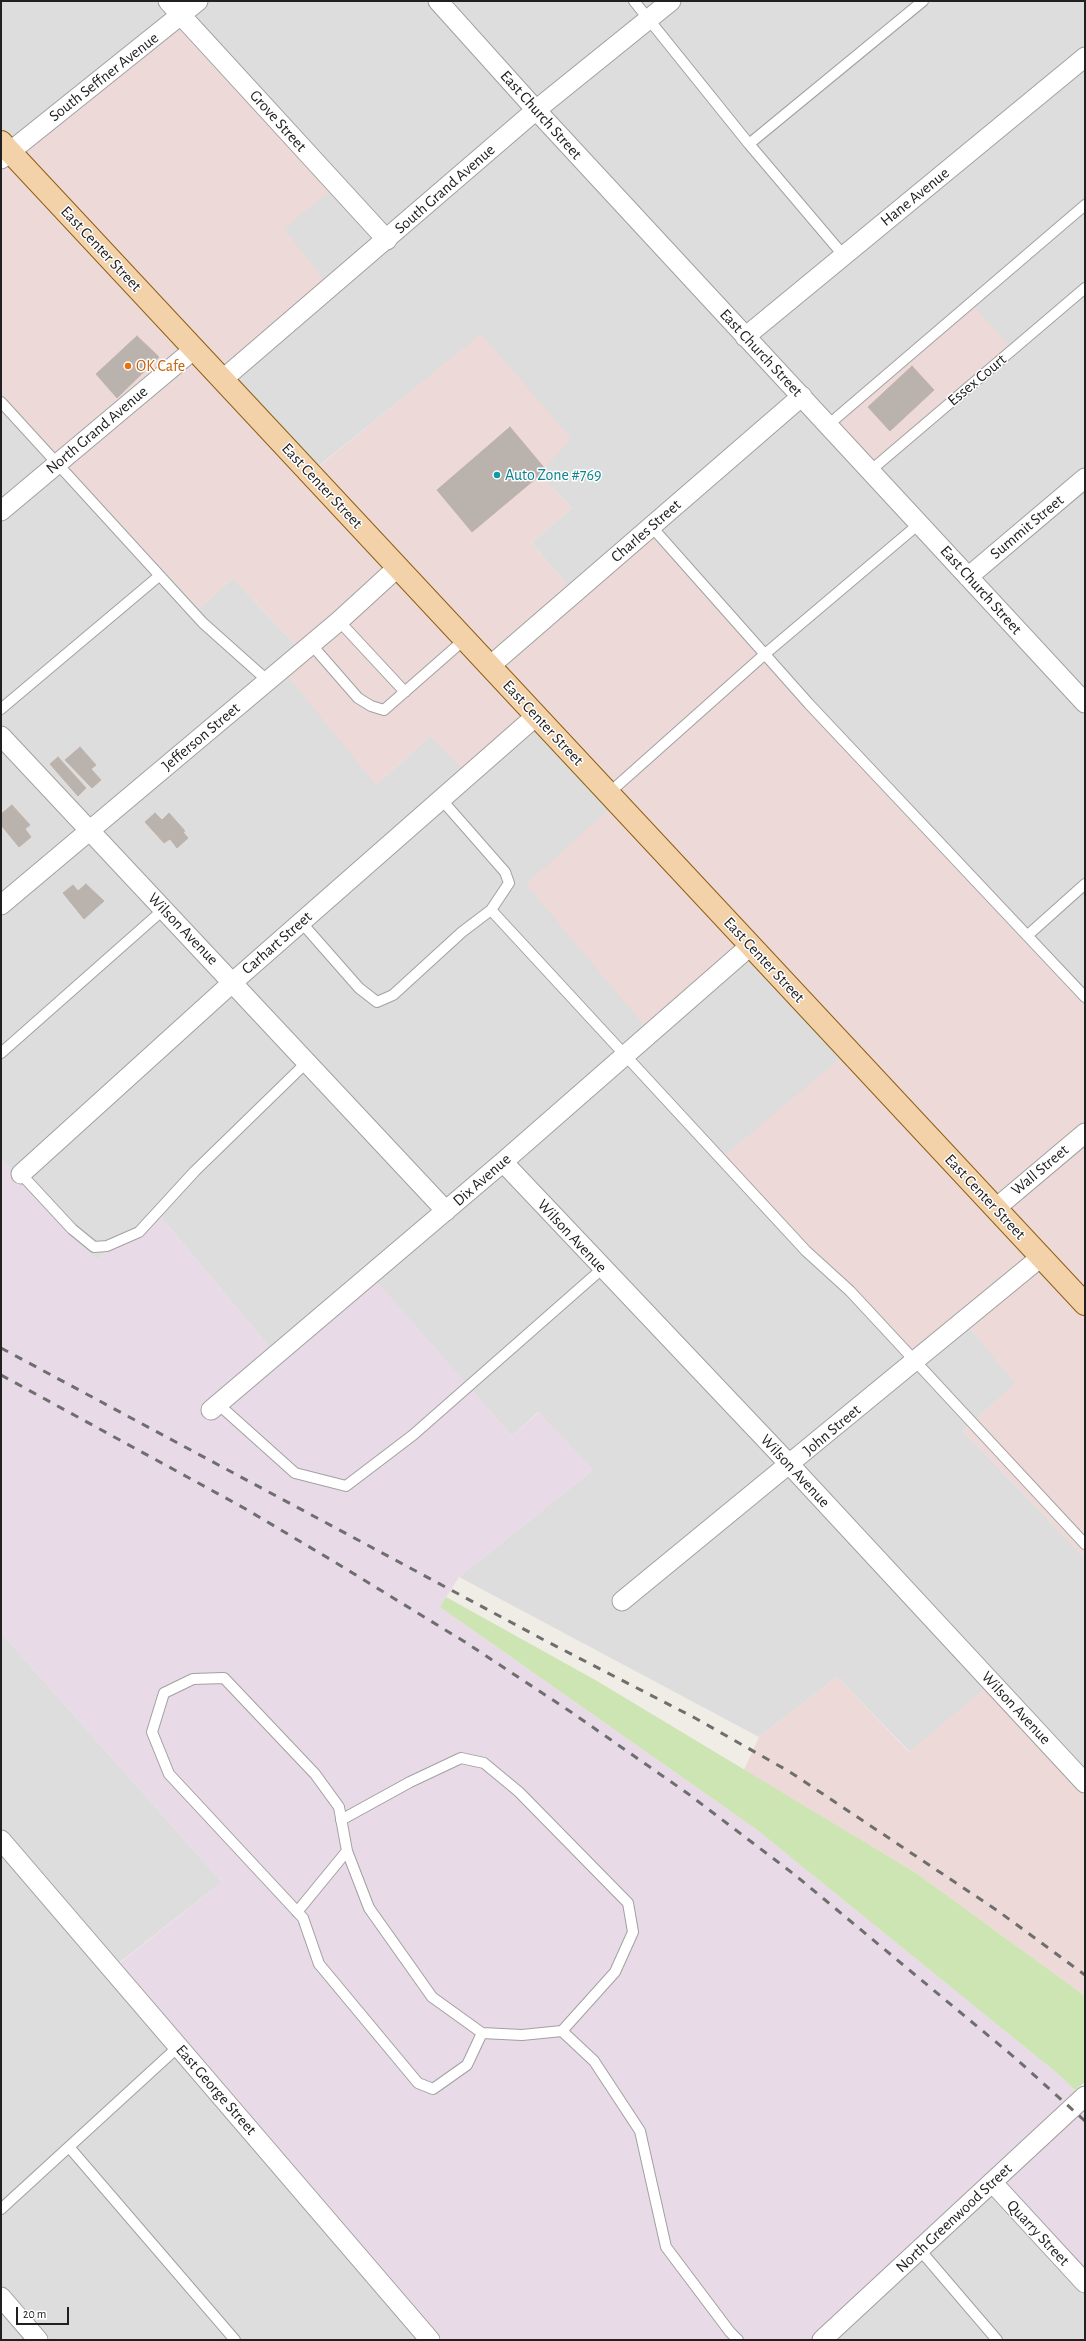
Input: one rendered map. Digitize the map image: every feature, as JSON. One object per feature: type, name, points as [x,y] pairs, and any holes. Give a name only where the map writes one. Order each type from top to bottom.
[{"type":"main road","name":"East Center Street","points":[[4,151],[398,567],[1085,1304]]},
{"type":"street","name":"Grove Street","points":[[168,1],[387,240]]},
{"type":"street","name":"South Seffner Avenue","points":[[4,151],[198,1]]},
{"type":"street","name":"East Church Street","points":[[438,1],[745,337],[920,523],[1085,703]]},
{"type":"street","name":"South Grand Avenue","points":[[222,380],[387,240],[536,110],[671,1]]},
{"type":"street","name":"Hane Avenue","points":[[745,337],[1085,57]]},
{"type":"street","name":"North Grand Avenue","points":[[1,511],[194,350]]},
{"type":"street","name":"Charles Street","points":[[490,666],[802,396]]},
{"type":"street","name":"Summit Street","points":[[968,576],[1085,478]]},
{"type":"street","name":"Jefferson Street","points":[[1,905],[339,621],[398,567]]},
{"type":"street","name":"Carhart Street","points":[[21,1174],[233,982],[536,716]]},
{"type":"street","name":"Wilson Avenue","points":[[1,736],[308,1061],[446,1211]]},
{"type":"street","name":"Dix Avenue","points":[[214,1407],[503,1162],[750,946]]},
{"type":"street","name":"Wall Street","points":[[996,1208],[1085,1133]]},
{"type":"street","name":"Wilson Avenue","points":[[503,1162],[790,1465],[1085,1783]]},
{"type":"street","name":"John Street","points":[[622,1601],[790,1465],[1041,1257]]},
{"type":"street","name":"East George Street","points":[[1,1840],[430,2340]]},
{"type":"street","name":"North Greenwood Street","points":[[822,2340],[1085,2096]]},
{"type":"street","name":"Quarry Street","points":[[992,2182],[1085,2283]]},
{"type":"street","points":[[1,2297],[38,2340]]},
{"type":"lane","points":[[634,1],[749,144],[844,256]]},
{"type":"lane","points":[[749,144],[923,1]]},
{"type":"lane","points":[[828,425],[1085,205]]},
{"type":"lane","name":"Essex Court","points":[[870,471],[1085,288]]},
{"type":"lane","points":[[1,402],[203,623],[268,681]]},
{"type":"lane","points":[[609,793],[765,654],[920,523]]},
{"type":"lane","points":[[651,526],[809,704],[1085,997]]},
{"type":"lane","points":[[1,709],[159,576]]},
{"type":"lane","points":[[339,621],[405,692]]},
{"type":"lane","points":[[311,644],[358,698],[371,706],[384,710],[465,639]]},
{"type":"lane","points":[[301,922],[359,988],[377,1002],[393,995],[462,932],[491,910],[509,883],[505,872],[441,799]]},
{"type":"lane","points":[[1028,935],[1085,884]]},
{"type":"lane","points":[[1,1053],[164,909]]},
{"type":"lane","points":[[491,910],[626,1054],[806,1251],[850,1291],[914,1362],[1085,1544]]},
{"type":"lane","points":[[21,1174],[72,1229],[94,1247],[107,1246],[139,1232],[195,1171],[308,1061]]},
{"type":"lane","points":[[214,1407],[295,1473],[346,1486],[413,1435],[603,1268]]},
{"type":"lane","points":[[341,1820],[410,1782],[461,1758],[484,1763],[519,1792],[628,1903],[633,1932],[615,1972],[562,2031],[522,2035],[482,2033],[432,1997],[369,1908],[346,1851],[341,1820],[339,1807],[315,1774],[224,1678],[193,1678],[164,1693],[152,1732],[169,1774],[303,1918],[319,1964],[418,2083],[433,2089],[467,2065],[482,2033]]},
{"type":"lane","points":[[297,1912],[346,1851]]},
{"type":"lane","points":[[562,2031],[594,2061],[640,2131],[666,2247],[730,2332],[738,2340]]},
{"type":"lane","points":[[1,2209],[178,2047]]},
{"type":"lane","points":[[69,2147],[235,2340]]},
{"type":"lane","points":[[920,2250],[997,2340]]},
{"type":"shaded area","points":[[1,1],[1085,1],[1085,1001],[578,597],[531,543],[572,508],[539,475],[481,335],[316,468],[1,168]]},
{"type":"shaded area","points":[[181,14],[339,183],[284,229],[337,296],[226,381],[317,468],[481,334],[571,438],[539,475],[572,508],[531,543],[578,597],[654,530],[1085,1001],[1085,1558],[963,1431],[1015,1383],[970,1328],[917,1373],[725,1155],[848,1052],[750,951],[653,1036],[526,884],[615,804],[538,717],[473,780],[430,736],[376,785],[284,671],[303,653],[233,578],[199,608],[1,396],[1,168]]},
{"type":"shaded area","points":[[970,301],[1012,350],[868,475],[825,426]]},
{"type":"shaded area","points":[[1,396],[199,608],[233,578],[303,653],[376,785],[430,736],[538,717],[750,950],[848,1052],[917,1373],[970,1328],[1016,1383],[963,1431],[1085,1558],[1085,1794],[989,1686],[910,1752],[837,1677],[759,1737],[459,1577],[593,1470],[538,1412],[512,1436],[374,1279],[277,1356],[156,1211],[96,1260],[1,1159]]},
{"type":"shaded area","points":[[1,1159],[96,1260],[156,1211],[277,1356],[374,1278],[512,1436],[539,1412],[593,1470],[459,1577],[440,1607],[756,1829],[1057,2073],[1085,2100],[1085,2277],[995,2182],[825,2340],[426,2340],[110,1971],[222,1882],[1,1633]]},
{"type":"shaded area","points":[[1,1633],[222,1882],[110,1970],[426,2340],[1,2340]]},
{"type":"shaded area","points":[[837,1677],[909,1752],[989,1685],[1085,1794],[1085,1996],[916,1873],[744,1770],[759,1737]]},
{"type":"shaded area","points":[[995,2182],[1085,2277],[1085,2340],[825,2340]]},
{"type":"green space","points":[[446,1597],[597,1681],[916,1873],[1085,1996],[1085,2082],[1075,2090],[1057,2073],[756,1829],[440,1607]]},
{"type":"building","name":"OK Cafe","points":[[137,336],[159,357],[117,398],[96,374]]},
{"type":"building","points":[[912,366],[934,390],[890,431],[868,407]]},
{"type":"building","name":"Auto Zone #769","points":[[510,427],[546,470],[472,532],[437,490]]},
{"type":"building","points":[[80,747],[96,765],[91,769],[101,780],[92,788],[65,760]]},
{"type":"building","points":[[58,757],[86,788],[78,796],[50,764]]},
{"type":"building","points":[[12,805],[30,825],[25,829],[31,837],[19,847],[1,825],[1,814]]},
{"type":"building","points":[[155,813],[162,820],[169,813],[185,831],[183,832],[188,838],[177,848],[170,839],[164,843],[145,822]]},
{"type":"building","points":[[86,884],[104,901],[84,919],[63,893],[73,885],[78,891]]},
{"type":"railway","points":[[1,1348],[544,1640],[695,1718],[790,1772],[998,1911],[1085,1975]]},
{"type":"railway","points":[[1,1375],[244,1508],[465,1642],[571,1712],[687,1793],[795,1875],[1014,2057],[1085,2121]]},
{"type":"place","name":"OK Cafe","points":[[128,366]]},
{"type":"place","name":"Auto Zone #769","points":[[497,475]]}]
